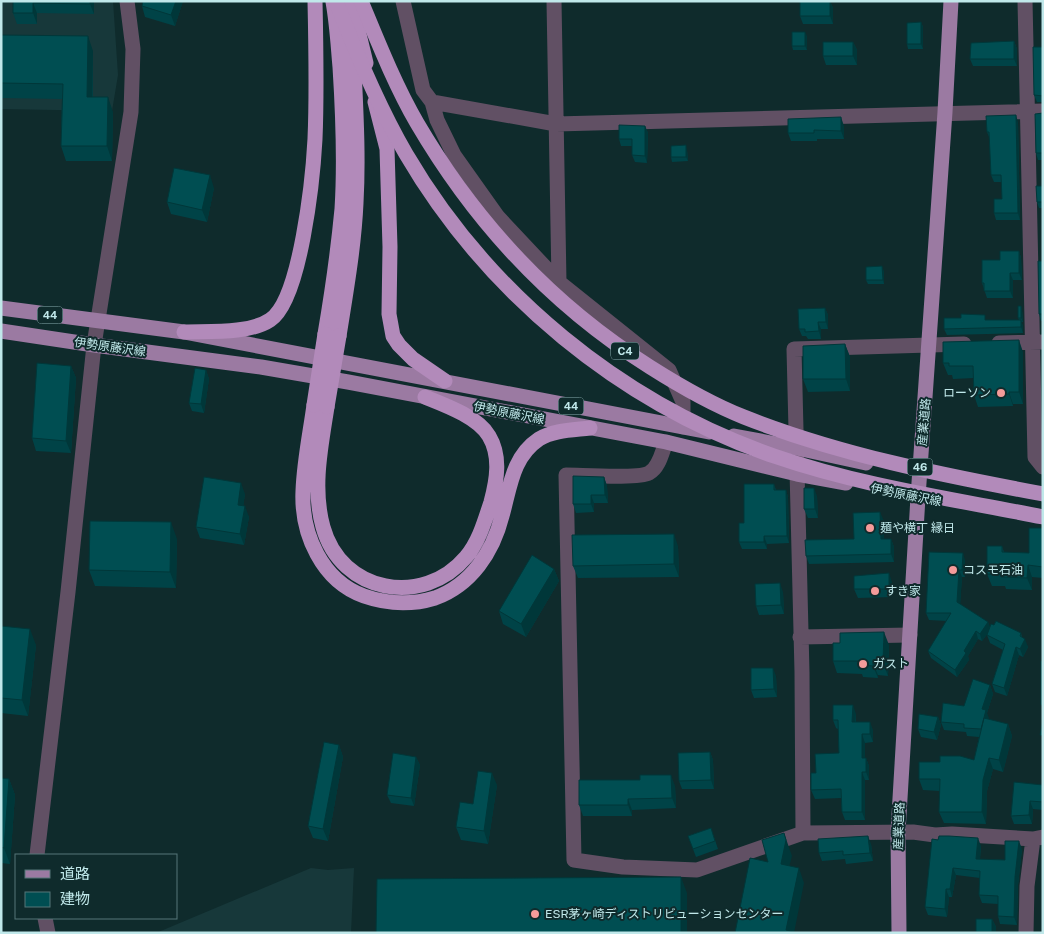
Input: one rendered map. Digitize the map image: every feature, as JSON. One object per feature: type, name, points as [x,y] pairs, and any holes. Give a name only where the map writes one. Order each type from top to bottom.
[{"type":"highway","points":[[184,332],[236,329],[262,325],[275,316],[288,293],[295,275],[303,236],[315,140],[315,1]]},
{"type":"highway","points":[[334,1],[341,77],[344,153],[342,208],[332,335],[321,406],[318,496],[323,528],[332,550],[348,568],[379,586],[405,588],[437,579],[458,566],[477,540],[494,491],[498,458],[489,435],[479,424],[455,410],[425,397]]},
{"type":"highway","name":"C4","points":[[334,1],[386,116],[406,154],[431,193],[483,261],[541,318],[580,351],[652,400],[690,421],[773,456],[858,480],[1043,517]]},
{"type":"highway","points":[[332,335],[346,289],[356,203],[357,134],[351,1]]},
{"type":"highway","points":[[351,1],[387,149],[390,247],[389,314],[393,336],[399,345],[413,358],[445,381]]},
{"type":"highway","name":"C4","points":[[361,1],[396,82],[417,123],[467,198],[526,268],[592,327],[663,375],[702,397],[743,416],[828,446],[872,458],[1043,494]]},
{"type":"highway","points":[[321,406],[306,457],[303,492],[306,524],[315,551],[330,573],[358,594],[378,601],[400,603],[436,597],[467,580],[479,566],[496,535],[517,463],[526,450],[539,439],[552,433],[590,428]]},
{"type":"main road","name":"産業道路","points":[[899,933],[898,832],[951,1]]},
{"type":"main road","name":"伊勢原藤沢線","points":[[1,308],[184,332],[797,448],[1043,499]]},
{"type":"main road","name":"伊勢原藤沢線","points":[[1,331],[261,367],[425,397],[666,442],[797,474],[1043,522]]},
{"type":"street","points":[[37,854],[67,602],[94,345],[131,112],[133,49],[127,1]]},
{"type":"street","points":[[403,1],[423,90],[432,102],[437,120],[454,155],[498,217],[559,282],[669,370],[684,402],[683,427]]},
{"type":"street","points":[[554,1],[559,282]]},
{"type":"street","points":[[1026,1],[1027,111],[1038,342],[1035,457],[1043,467]]},
{"type":"street","points":[[432,102],[556,124],[945,112],[1043,111]]},
{"type":"street","points":[[803,833],[794,349],[1038,342]]},
{"type":"street","points":[[666,442],[658,464],[650,473],[637,476],[566,475],[574,860],[623,867],[697,870],[803,833],[898,832],[1038,838],[1027,886],[1026,933]]},
{"type":"street","points":[[800,637],[910,635]]},
{"type":"street","points":[[45,919],[48,933]]},
{"type":"shaded area","points":[[1,1],[113,1],[118,75],[112,111],[1,109]]},
{"type":"shaded area","points":[[311,868],[328,870],[354,868],[351,933],[156,933]]},
{"type":"building","points":[[13,1],[90,1],[90,4],[33,3],[33,13],[13,13]]},
{"type":"building","points":[[143,1],[176,1],[171,15],[142,6]]},
{"type":"building","points":[[800,1],[830,1],[830,16],[800,16]]},
{"type":"building","points":[[921,22],[921,44],[907,44],[907,23]]},
{"type":"building","points":[[792,32],[805,32],[805,46],[792,46]]},
{"type":"building","points":[[1,35],[88,36],[87,97],[108,97],[107,146],[61,146],[63,84],[1,83]]},
{"type":"building","points":[[1014,41],[1014,59],[970,59],[971,43]]},
{"type":"building","points":[[823,42],[853,42],[853,56],[823,56]]},
{"type":"building","points":[[1033,47],[1043,47],[1043,96],[1034,95]]},
{"type":"building","points":[[1043,113],[1043,153],[1036,153],[1035,114]]},
{"type":"building","points":[[1016,115],[1018,213],[994,213],[994,199],[1002,199],[1001,175],[991,175],[989,132],[987,132],[986,116]]},
{"type":"building","points":[[841,117],[841,131],[814,130],[814,133],[788,133],[788,119]]},
{"type":"building","points":[[619,125],[645,126],[645,156],[632,155],[632,139],[619,139]]},
{"type":"building","points":[[686,145],[686,157],[671,157],[671,146]]},
{"type":"building","points":[[174,168],[210,175],[202,210],[167,202]]},
{"type":"building","points":[[1036,186],[1043,186],[1043,202],[1037,202]]},
{"type":"building","points":[[1000,251],[1019,251],[1019,273],[1010,273],[1010,291],[984,291],[982,260],[1000,260]]},
{"type":"building","points":[[1038,261],[1043,261],[1043,314],[1039,314]]},
{"type":"building","points":[[882,266],[883,280],[866,280],[866,267]]},
{"type":"building","points":[[1018,306],[1021,306],[1021,318],[1018,318]]},
{"type":"building","points":[[825,308],[826,322],[818,322],[819,331],[805,332],[805,329],[799,329],[798,309]]},
{"type":"building","points":[[961,314],[985,315],[985,320],[1021,320],[1021,327],[944,329],[944,318],[961,318]]},
{"type":"building","points":[[1019,340],[1019,392],[974,395],[973,366],[949,366],[949,363],[943,363],[943,342]]},
{"type":"building","points":[[845,344],[846,379],[803,379],[803,346]]},
{"type":"building","points":[[37,363],[71,366],[66,441],[32,438]]},
{"type":"building","points":[[195,368],[206,370],[201,404],[189,403]]},
{"type":"building","points":[[573,476],[604,477],[605,495],[591,495],[591,504],[573,504]]},
{"type":"building","points":[[204,477],[241,483],[238,505],[245,506],[240,534],[196,527]]},
{"type":"building","points":[[744,484],[774,484],[774,490],[786,490],[787,536],[764,536],[764,542],[739,542],[739,523],[744,523]]},
{"type":"building","points":[[804,488],[814,488],[815,509],[804,509]]},
{"type":"building","points":[[880,512],[881,539],[891,539],[891,554],[806,556],[805,540],[854,539],[853,513]]},
{"type":"building","points":[[90,521],[171,522],[170,572],[89,570]]},
{"type":"building","points":[[1029,528],[1043,528],[1043,567],[1028,565],[1027,578],[1001,577],[1001,574],[987,574],[987,546],[1002,546],[1002,552],[1029,553]]},
{"type":"building","points":[[674,534],[674,564],[573,566],[572,535]]},
{"type":"building","points":[[929,552],[963,553],[962,570],[959,570],[957,602],[988,622],[980,634],[976,631],[964,651],[966,653],[955,670],[928,651],[951,613],[926,613]]},
{"type":"building","points":[[532,555],[554,569],[521,624],[499,611]]},
{"type":"building","points":[[889,573],[889,589],[854,589],[854,576]]},
{"type":"building","points":[[780,583],[781,605],[756,606],[755,584]]},
{"type":"building","points":[[996,621],[1021,633],[1020,636],[1025,639],[1020,649],[1016,647],[1004,688],[992,684],[1005,644],[987,635],[991,624],[994,625]]},
{"type":"building","points":[[1,626],[30,629],[22,700],[1,698]]},
{"type":"building","points":[[884,632],[883,663],[873,663],[873,666],[859,665],[859,661],[833,661],[833,643],[840,643],[840,633]]},
{"type":"building","points":[[1041,661],[1043,661],[1043,705],[1041,705]]},
{"type":"building","points":[[751,668],[773,668],[774,689],[751,690]]},
{"type":"building","points":[[973,679],[990,685],[982,709],[986,710],[981,729],[964,728],[964,724],[941,722],[943,703],[964,706]]},
{"type":"building","points":[[833,705],[853,705],[852,722],[870,722],[870,734],[862,734],[862,758],[866,758],[866,772],[862,772],[862,812],[842,812],[841,789],[811,790],[811,773],[816,773],[815,754],[839,753],[838,720],[833,720]]},
{"type":"building","points":[[919,714],[938,717],[934,732],[918,729]]},
{"type":"building","points":[[984,718],[1008,724],[999,760],[989,758],[983,780],[982,812],[939,812],[940,779],[919,779],[919,762],[940,762],[940,756],[960,756],[974,760]]},
{"type":"building","points":[[1043,720],[1043,736],[1040,735]]},
{"type":"building","points":[[324,742],[339,745],[323,829],[308,826]]},
{"type":"building","points":[[710,752],[711,780],[679,781],[678,753]]},
{"type":"building","points":[[393,753],[416,757],[411,798],[387,795]]},
{"type":"building","points":[[478,771],[492,773],[484,831],[456,827],[460,802],[473,804]]},
{"type":"building","points":[[640,775],[671,775],[672,798],[628,799],[628,805],[579,805],[579,780],[640,780]]},
{"type":"building","points":[[1,778],[9,779],[4,848],[1,847]]},
{"type":"building","points":[[1014,782],[1043,785],[1043,802],[1030,801],[1029,815],[1011,816]]},
{"type":"building","points":[[711,828],[715,841],[693,849],[688,836]]},
{"type":"building","points":[[784,833],[786,840],[781,864],[799,868],[786,930],[798,933],[735,933],[750,858],[768,862],[762,840]]},
{"type":"building","points":[[868,836],[870,853],[843,855],[843,851],[819,853],[818,839]]},
{"type":"building","points":[[939,836],[978,838],[976,859],[1005,860],[1005,841],[1019,841],[1015,877],[1014,917],[998,916],[998,896],[979,895],[980,871],[953,868],[950,889],[946,889],[945,909],[925,907],[932,839],[938,840]]},
{"type":"building","name":"ESR茅ヶ崎ディストリビューションセンター","points":[[681,877],[681,933],[376,933],[377,879]]},
{"type":"building","points":[[976,919],[992,919],[992,932],[976,932]]},
{"type":"place","name":"ローソン","points":[[1001,393]]},
{"type":"place","name":"麺や横丁 縁日","points":[[870,528]]},
{"type":"place","name":"コスモ石油","points":[[953,570]]},
{"type":"place","name":"すき家","points":[[875,591]]},
{"type":"place","name":"ガスト","points":[[863,664]]},
{"type":"place","name":"ESR茅ヶ崎ディストリビューションセンター","points":[[535,914]]}]
